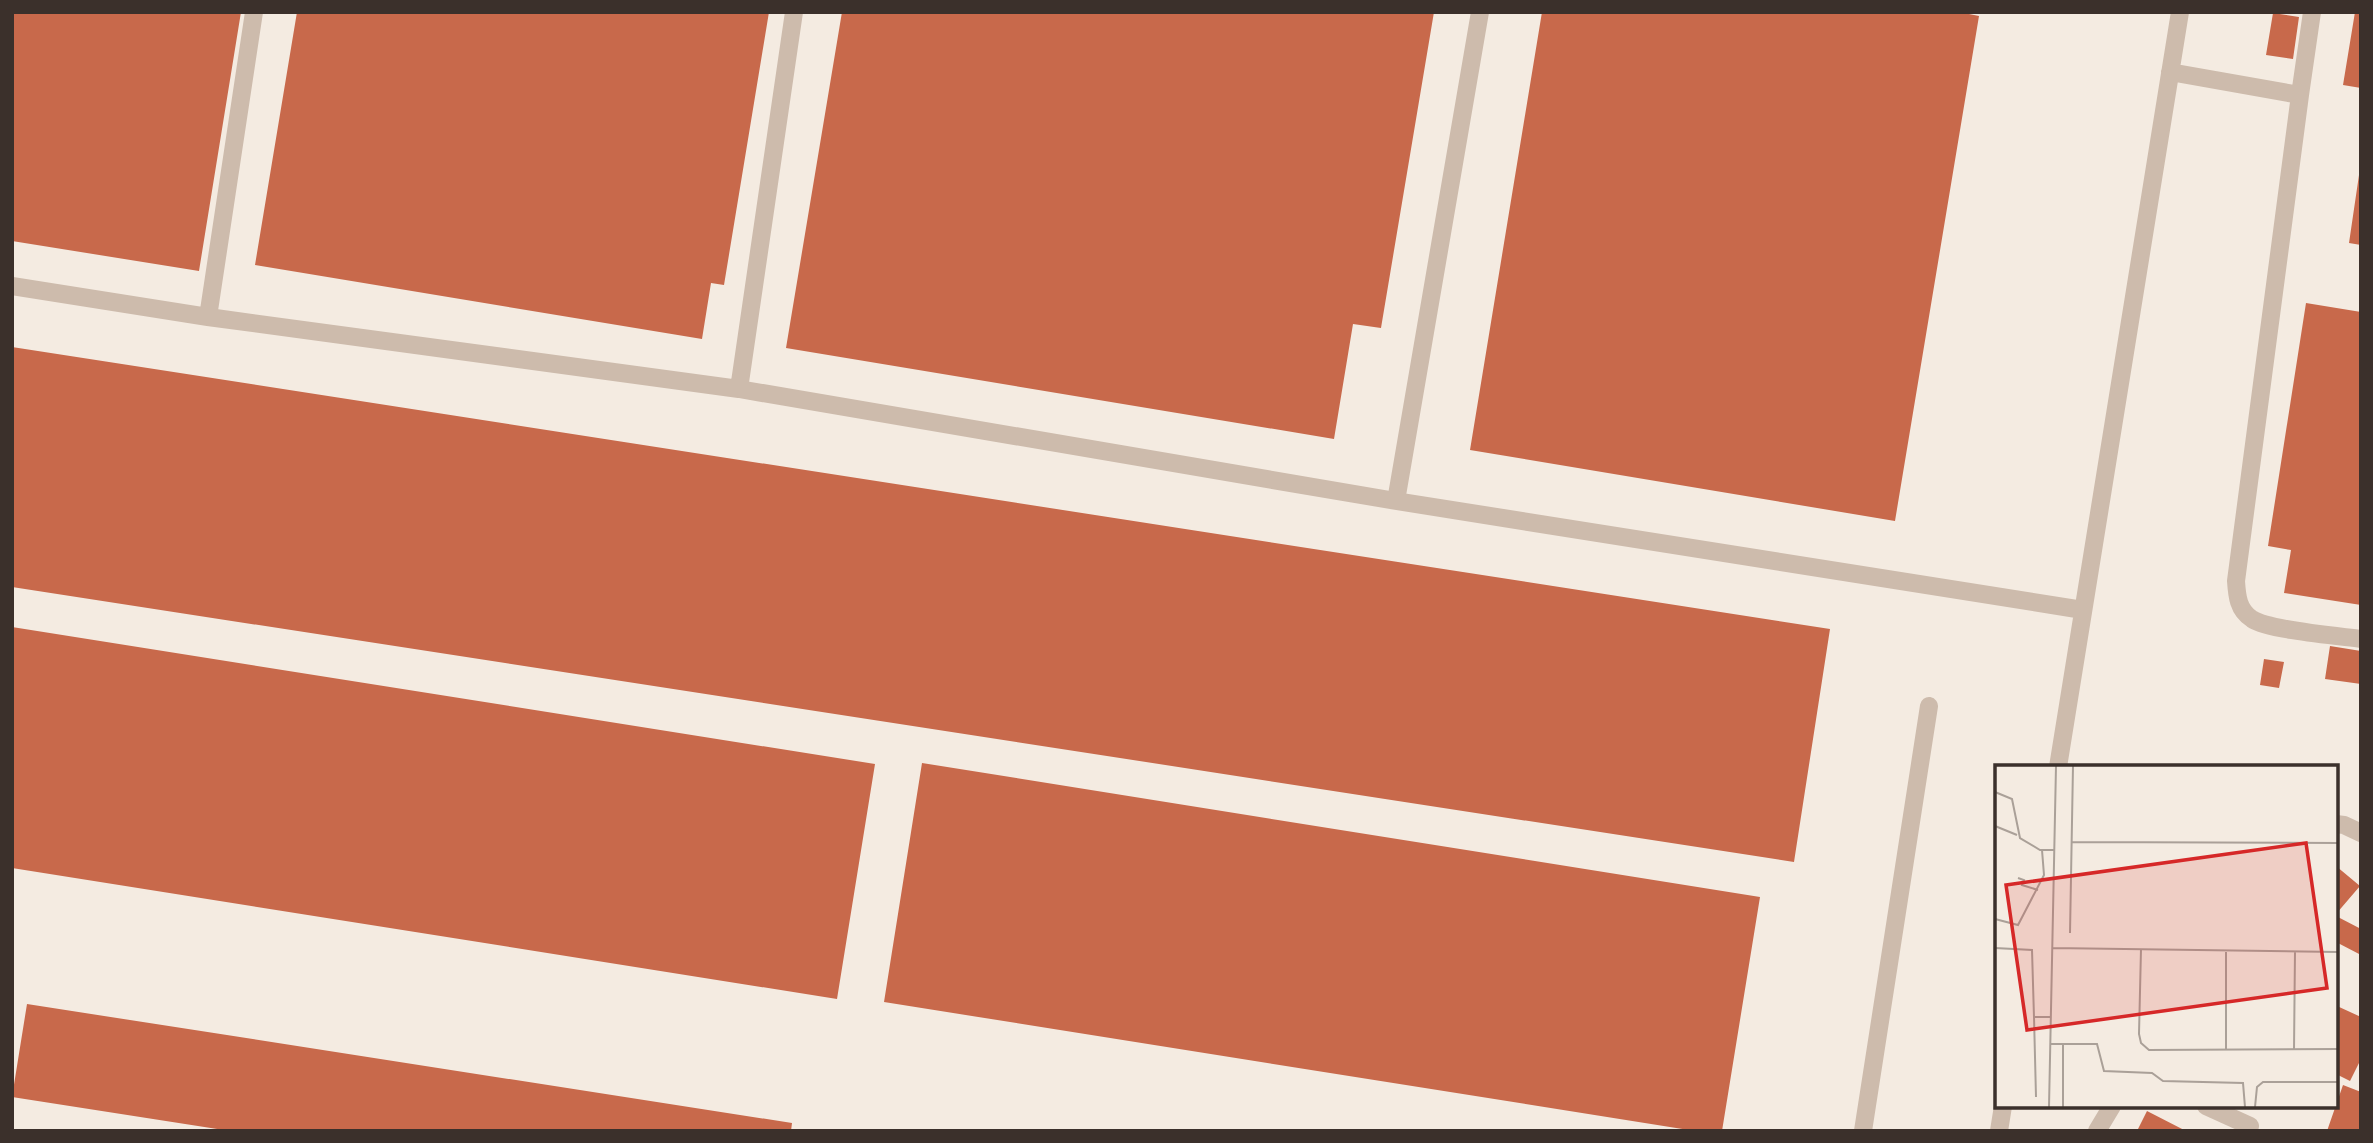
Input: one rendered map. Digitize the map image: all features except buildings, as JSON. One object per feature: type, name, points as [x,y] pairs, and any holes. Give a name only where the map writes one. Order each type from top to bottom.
[{"type":"street","points":[[208,317],[254,12]]},
{"type":"street","points":[[739,389],[793,12]]},
{"type":"street","points":[[1396,501],[1480,12]]},
{"type":"street","points":[[2058,765],[2180,12]]},
{"type":"street","points":[[2312,12],[2236,580],[2237,600],[2253,620],[2270,626],[2361,639]]},
{"type":"street","points":[[2170,72],[2300,95]]},
{"type":"street","points":[[12,286],[208,317],[739,389],[1396,501],[2083,610]]},
{"type":"street","points":[[1863,1131],[1928,706]]},
{"type":"street","points":[[2338,824],[2361,833]]},
{"type":"street","points":[[1999,1131],[2003,1108]]},
{"type":"street","points":[[2097,1131],[2111,1108]]},
{"type":"street","points":[[2210,1108],[2250,1126],[2248,1131]]}]
